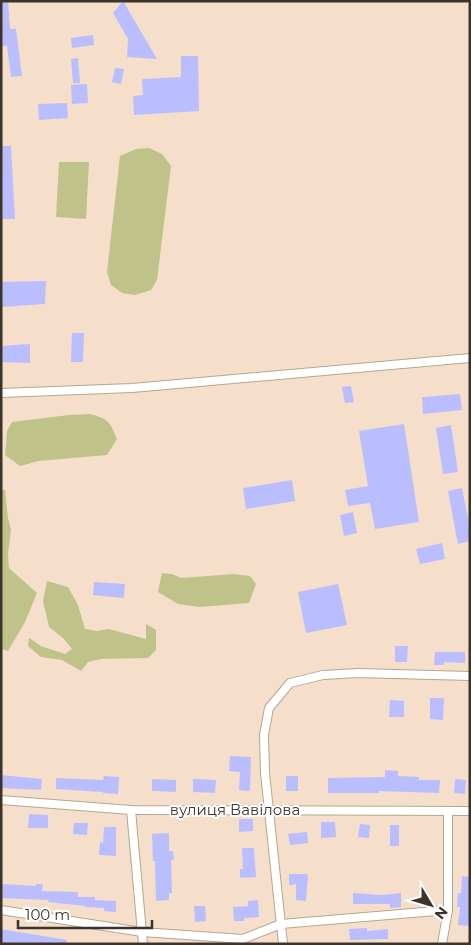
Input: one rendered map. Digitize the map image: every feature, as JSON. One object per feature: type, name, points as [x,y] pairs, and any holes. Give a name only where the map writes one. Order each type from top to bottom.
[{"type":"street","points":[[1,393],[132,388],[470,358]]},
{"type":"street","points":[[283,944],[265,773],[264,735],[268,708],[290,683],[323,675],[358,672],[470,676]]},
{"type":"street","name":"вулиця Вавілова","points":[[1,800],[130,810],[470,811]]},
{"type":"street","points":[[130,810],[143,944]]},
{"type":"street","points":[[442,944],[448,910],[448,811]]},
{"type":"street","points":[[1,910],[142,932],[243,939],[281,924],[448,910]]},
{"type":"green space","points":[[149,148],[162,154],[171,166],[157,280],[151,290],[135,295],[122,293],[111,285],[107,272],[120,156],[136,149]]},
{"type":"green space","points":[[59,162],[89,162],[86,219],[56,217]]},
{"type":"green space","points":[[90,414],[108,422],[117,439],[107,455],[39,461],[20,466],[5,455],[7,431],[12,422]]},
{"type":"green space","points":[[1,489],[5,490],[11,530],[8,554],[9,568],[37,593],[25,622],[8,651],[1,649]]},
{"type":"green space","points":[[162,573],[182,578],[233,574],[250,576],[256,584],[249,603],[199,607],[178,604],[158,592]]},
{"type":"green space","points":[[47,581],[68,587],[78,605],[85,629],[97,631],[109,629],[146,639],[146,624],[156,630],[156,650],[148,658],[101,659],[88,662],[81,671],[62,660],[41,657],[28,646],[29,638],[41,646],[65,654],[72,649],[63,638],[49,627],[43,601]]},
{"type":"building","points":[[1,1],[8,1],[10,29],[16,29],[22,76],[11,77],[7,46],[1,46]]},
{"type":"building","points":[[123,1],[157,59],[127,57],[128,39],[113,13]]},
{"type":"building","points":[[93,35],[94,45],[72,48],[71,38]]},
{"type":"building","points":[[181,56],[198,56],[199,111],[134,115],[133,96],[143,95],[142,79],[181,77]]},
{"type":"building","points":[[78,58],[80,83],[73,83],[71,59]]},
{"type":"building","points":[[115,68],[124,69],[121,84],[112,82]]},
{"type":"building","points":[[87,84],[88,103],[72,104],[71,85]]},
{"type":"building","points":[[67,103],[68,118],[39,120],[38,104]]},
{"type":"building","points":[[1,146],[11,146],[15,219],[1,219]]},
{"type":"building","points":[[46,281],[45,304],[1,307],[1,282]]},
{"type":"building","points":[[72,333],[84,333],[83,362],[71,362]]},
{"type":"building","points":[[30,344],[30,363],[1,362],[1,346]]},
{"type":"building","points":[[351,386],[354,402],[345,403],[342,387]]},
{"type":"building","points":[[460,394],[462,410],[423,414],[422,397]]},
{"type":"building","points":[[404,424],[419,522],[375,529],[370,503],[348,506],[345,490],[368,486],[359,431]]},
{"type":"building","points":[[451,425],[458,472],[443,474],[436,428]]},
{"type":"building","points":[[292,480],[295,501],[246,509],[243,488]]},
{"type":"building","points":[[462,488],[470,529],[470,541],[458,544],[448,491]]},
{"type":"building","points":[[353,512],[357,533],[344,536],[340,515]]},
{"type":"building","points":[[442,543],[445,559],[420,564],[416,549]]},
{"type":"building","points":[[94,582],[125,584],[124,598],[93,595]]},
{"type":"building","points":[[338,584],[347,625],[306,633],[298,592]]},
{"type":"building","points":[[395,646],[408,646],[407,662],[395,662]]},
{"type":"building","points":[[435,652],[465,652],[465,663],[444,662],[444,665],[434,665]]},
{"type":"building","points":[[430,698],[444,698],[443,720],[430,719]]},
{"type":"building","points":[[390,700],[404,701],[404,717],[389,717]]},
{"type":"building","points":[[230,756],[251,757],[250,791],[239,790],[240,772],[229,771]]},
{"type":"building","points":[[385,770],[398,771],[398,776],[419,777],[419,780],[440,780],[439,793],[379,791],[379,793],[328,793],[328,778],[385,777]]},
{"type":"building","points":[[1,775],[42,779],[41,790],[1,788]]},
{"type":"building","points":[[104,776],[119,777],[118,794],[56,789],[56,778],[103,780]]},
{"type":"building","points":[[286,776],[298,776],[298,791],[286,791]]},
{"type":"building","points":[[152,779],[176,780],[176,792],[152,791]]},
{"type":"building","points":[[193,779],[216,780],[215,793],[193,792]]},
{"type":"building","points":[[455,779],[466,780],[465,794],[454,793]]},
{"type":"building","points":[[29,814],[48,815],[48,828],[28,828]]},
{"type":"building","points":[[239,819],[253,819],[253,831],[239,832]]},
{"type":"building","points":[[321,822],[335,822],[336,837],[321,838]]},
{"type":"building","points":[[74,823],[88,823],[87,835],[73,834]]},
{"type":"building","points":[[360,824],[370,825],[369,838],[358,837]]},
{"type":"building","points":[[390,825],[399,825],[399,846],[390,846]]},
{"type":"building","points":[[104,827],[116,827],[116,856],[99,855],[100,842],[103,843]]},
{"type":"building","points":[[307,832],[308,843],[290,845],[288,834]]},
{"type":"building","points":[[169,833],[169,851],[173,851],[174,860],[171,860],[172,893],[169,893],[169,900],[156,901],[152,834]]},
{"type":"building","points":[[242,848],[254,848],[256,877],[240,878],[240,869],[243,869]]},
{"type":"building","points":[[289,874],[308,874],[306,901],[296,900],[296,884],[289,885]]},
{"type":"building","points":[[462,876],[470,877],[470,926],[458,925],[460,907],[457,907],[458,893],[461,893]]},
{"type":"building","points":[[1,884],[36,886],[36,884],[43,884],[42,891],[78,892],[78,897],[95,897],[95,900],[116,901],[116,912],[104,911],[104,908],[48,902],[49,900],[1,898]]},
{"type":"building","points":[[353,893],[382,895],[401,893],[401,907],[390,908],[390,904],[353,904]]},
{"type":"building","points":[[258,900],[259,917],[244,918],[244,921],[234,921],[233,907],[248,906],[248,901]]},
{"type":"building","points":[[194,906],[205,906],[206,921],[195,922]]},
{"type":"building","points":[[367,928],[367,931],[388,929],[388,939],[350,940],[349,929]]},
{"type":"building","points":[[1,929],[67,940],[67,944],[1,943]]}]
